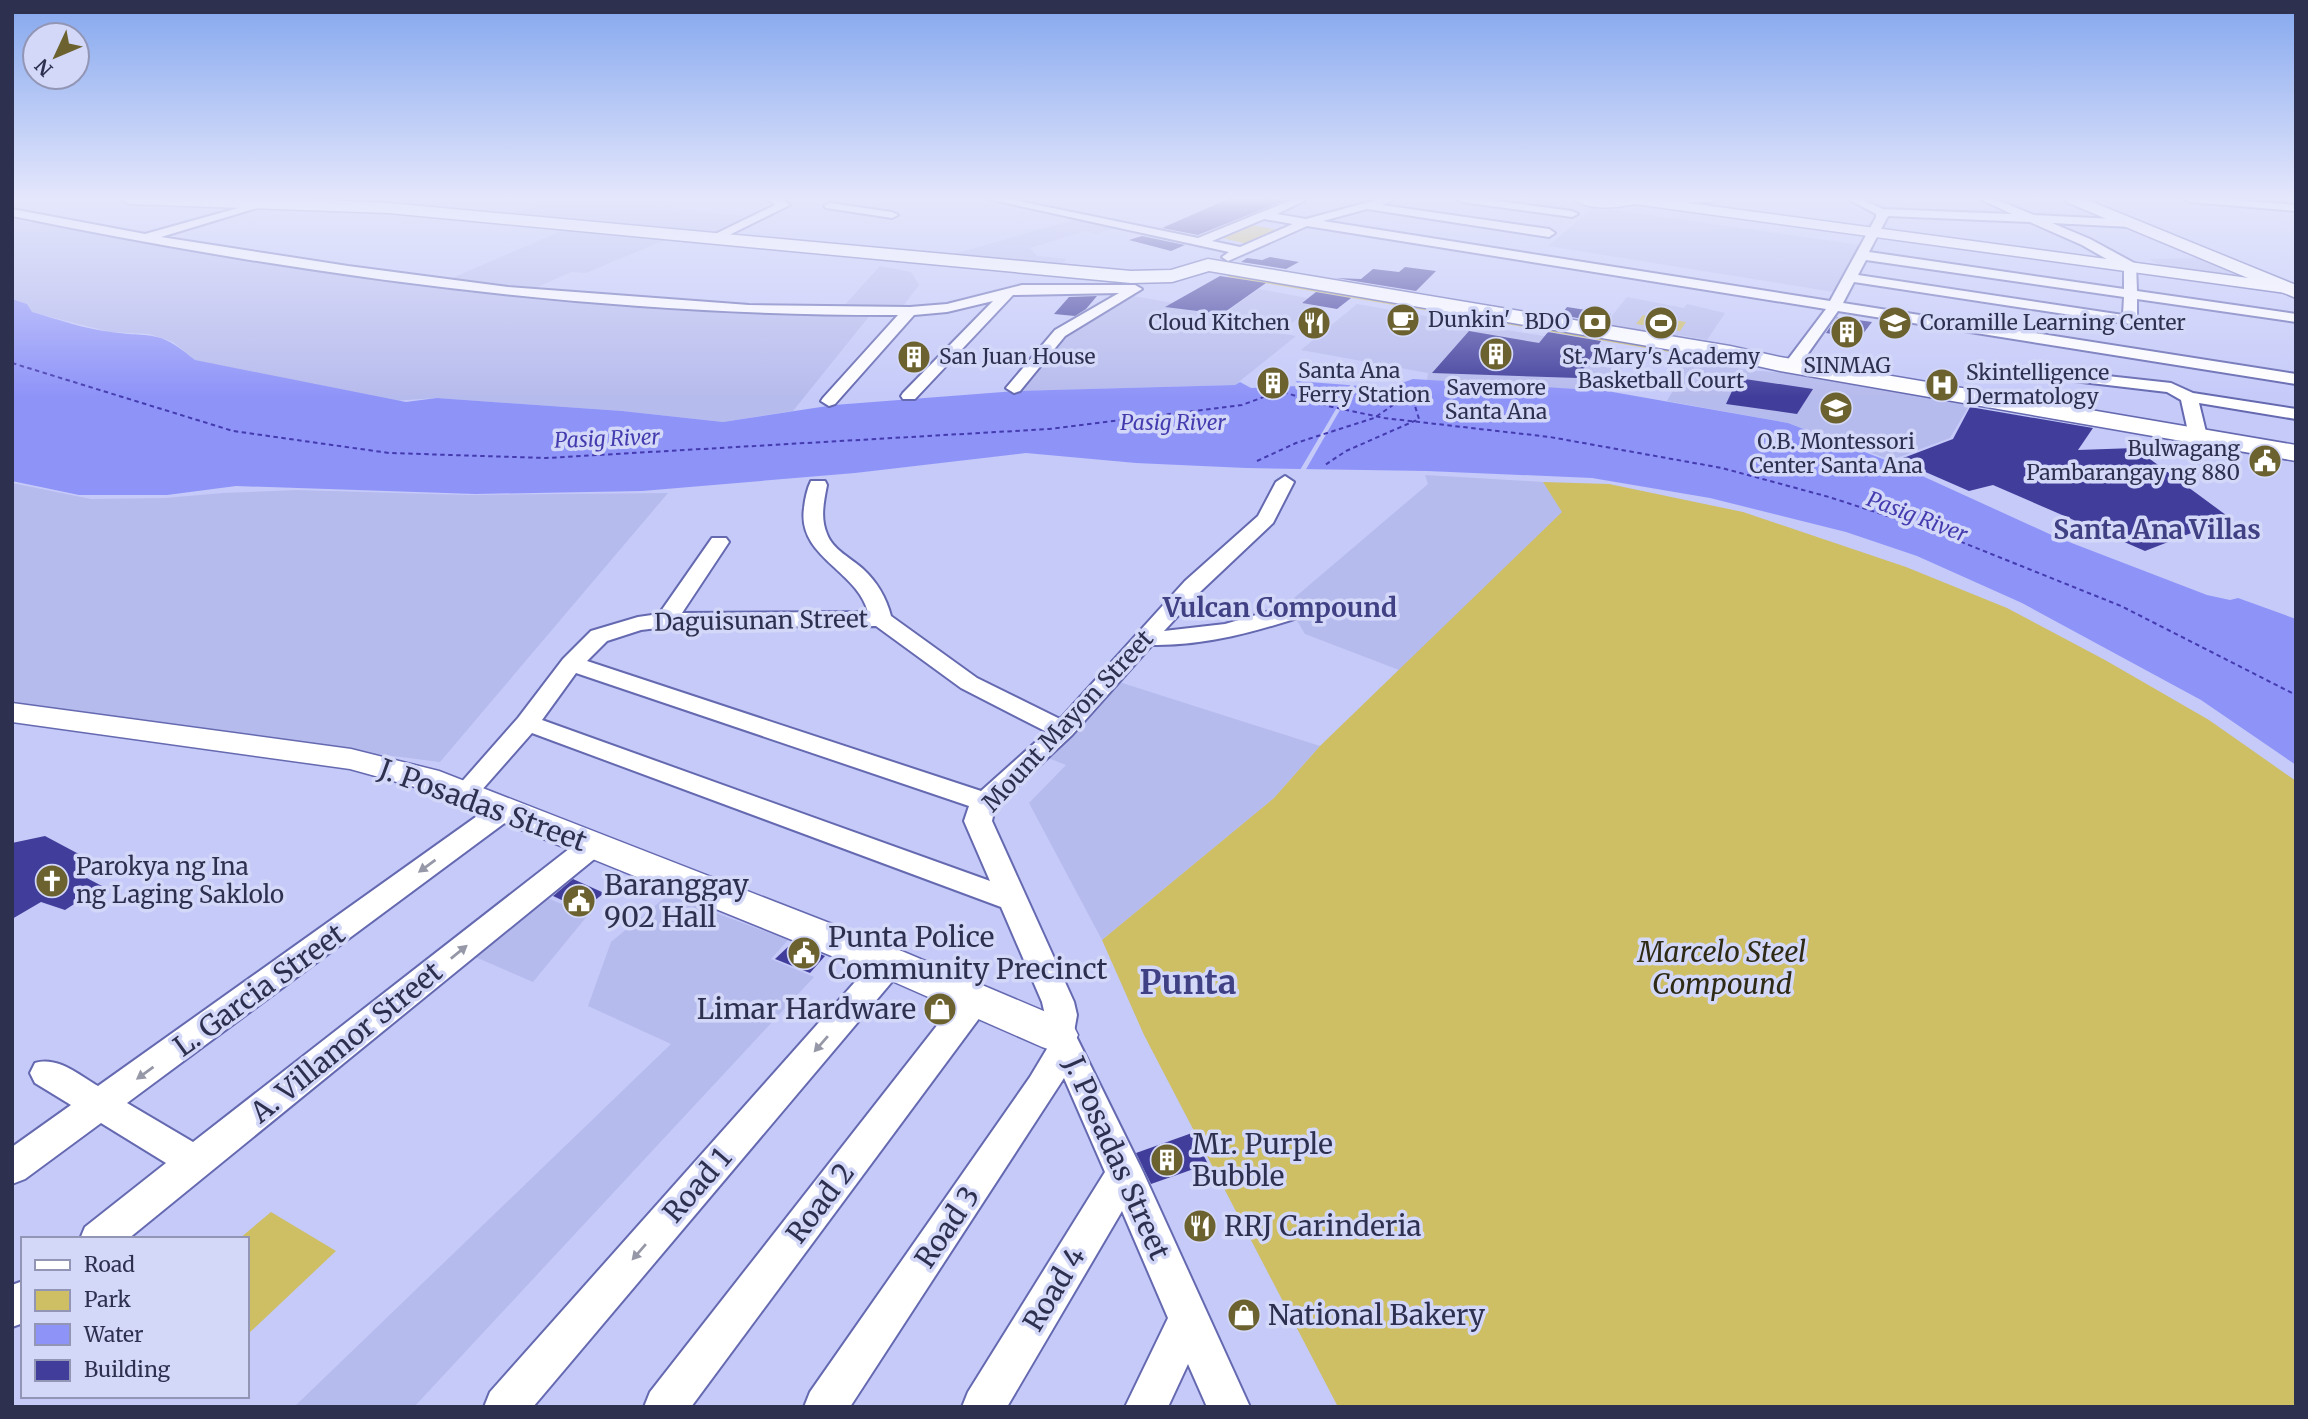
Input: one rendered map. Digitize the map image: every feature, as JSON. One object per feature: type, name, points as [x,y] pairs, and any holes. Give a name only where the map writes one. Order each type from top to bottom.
[{"type":"main road","points":[[1012,265],[1153,278],[1207,265]]},
{"type":"main road","points":[[1209,265],[2296,453]]},
{"type":"main road","points":[[2232,265],[2291,290]]},
{"type":"main road","points":[[1185,272],[1728,364],[1785,365]]},
{"type":"street","points":[[318,265],[399,278],[646,305],[910,311],[947,307],[1010,292],[1042,289],[1135,289]]},
{"type":"street","points":[[1572,265],[2296,379]]},
{"type":"street","points":[[1785,365],[1834,307],[1857,265]]},
{"type":"street","points":[[1931,265],[2296,318]]},
{"type":"street","points":[[2118,265],[2291,290]]},
{"type":"street","points":[[1852,278],[2128,320],[2131,267]]},
{"type":"street","points":[[1014,388],[1059,333],[1151,282],[1153,278]]},
{"type":"street","points":[[909,396],[1010,292]]},
{"type":"street","points":[[829,401],[910,311]]},
{"type":"street","points":[[2071,377],[2171,388],[2189,397],[2296,414]]},
{"type":"street","points":[[2189,397],[2198,436]]},
{"type":"street","name":"Mount Mayon Street","points":[[1062,1040],[1058,1002],[978,821],[979,812],[985,802],[1063,730],[1193,586],[1266,519],[1284,482]]},
{"type":"street","points":[[818,485],[813,519],[819,542],[826,551],[865,580],[876,600],[881,619],[969,683],[1063,730]]},
{"type":"street","points":[[666,620],[719,542]]},
{"type":"street","points":[[1147,638],[1170,639],[1268,620],[1301,609]]},
{"type":"street","name":"Daguisunan Street","points":[[464,794],[527,723],[571,664],[599,636],[638,624],[666,620],[881,619]]},
{"type":"street","points":[[571,664],[985,802]]},
{"type":"street","name":"J. Posadas Street","points":[[12,712],[351,759],[428,779],[890,963],[1062,1040],[1125,1172],[1188,1320],[1229,1407]]},
{"type":"street","points":[[527,723],[1013,900]]},
{"type":"street","name":"L. Garcia Street","points":[[12,1168],[504,810]]},
{"type":"street","name":"A. Villamor Street","points":[[101,1237],[593,845]]},
{"type":"street","name":"Road 1","points":[[505,1407],[890,963]]},
{"type":"street","name":"Road 2","points":[[665,1407],[975,1000]]},
{"type":"street","name":"Road 3","points":[[825,1407],[1042,1087],[1062,1040]]},
{"type":"street","points":[[47,1073],[195,1162]]},
{"type":"street","name":"Road 4","points":[[983,1407],[1125,1172]]},
{"type":"street","points":[[1146,1407],[1188,1320]]},
{"type":"shaded area","points":[[12,265],[293,265],[415,285],[660,309],[871,314],[793,411],[723,422],[622,411],[437,398],[393,401],[221,367],[195,360],[173,342],[149,334],[110,332],[31,312],[27,304],[12,299]]},
{"type":"shaded area","points":[[482,265],[605,265],[586,273],[571,272],[531,290],[445,281]]},
{"type":"shaded area","points":[[1667,265],[1849,265],[1834,292]]},
{"type":"shaded area","points":[[2160,265],[2222,265],[2252,278],[2239,280],[2169,270]]},
{"type":"shaded area","points":[[880,266],[911,272],[919,285],[900,310],[842,308]]},
{"type":"shaded area","points":[[1259,289],[1307,298],[1301,303],[1315,305],[1279,333],[1296,336],[1235,385],[1016,391],[1064,333],[1133,296],[1226,312]]},
{"type":"shaded area","points":[[1627,297],[1684,308],[1687,304],[1725,313],[1707,340],[1604,326]]},
{"type":"shaded area","points":[[1357,304],[1633,351],[1607,391],[1435,382],[1427,380],[1428,373],[1301,350]]},
{"type":"shaded area","name":"O.B. Montessori Center Santa Ana","points":[[1683,359],[1748,370],[1799,374],[1970,404],[1950,438],[1891,460],[1788,423],[1667,401],[1683,373],[1679,367]]},
{"type":"shaded area","points":[[1425,475],[1543,482],[1563,512],[1399,670],[1305,634],[1287,604],[1428,484]]},
{"type":"shaded area","points":[[12,483],[91,499],[164,498],[297,490],[468,495],[668,493],[440,762],[12,708]]},
{"type":"shaded area","points":[[1116,681],[1320,746],[1274,798],[1102,940],[1029,803],[1066,765],[1043,756]]},
{"type":"shaded area","points":[[668,895],[788,940],[771,959],[814,977],[414,1407],[294,1407],[671,1044],[588,1006],[611,942]]},
{"type":"shaded area","points":[[545,897],[588,915],[533,982],[473,956]]},
{"type":"green space","points":[[1225,273],[1746,361],[1734,363],[1229,277]]},
{"type":"green space","name":"St. Mary's Academy Basketball Court","points":[[1643,315],[1686,322],[1680,331],[1636,324]]},
{"type":"green space","name":"Marcelo Steel Compound","points":[[1543,482],[1609,484],[1743,512],[1906,567],[2007,608],[2105,660],[2209,720],[2296,781],[2296,1407],[1338,1407],[1144,1035],[1102,940],[1274,798],[1320,746],[1562,512]]},
{"type":"green space","points":[[271,1212],[336,1251],[248,1334],[248,1237],[241,1237]]},
{"type":"water","name":"Pasig River","points":[[12,299],[27,304],[32,312],[81,326],[164,339],[195,360],[406,402],[437,398],[622,411],[723,422],[834,405],[1016,391],[1235,385],[1240,382],[1251,388],[1299,386],[1296,381],[1387,388],[1413,379],[1607,391],[1788,423],[1896,464],[2056,537],[2207,595],[2230,600],[2238,598],[2296,619],[2296,765],[2201,700],[2022,603],[1917,556],[1846,532],[1710,498],[1592,478],[1427,471],[1246,468],[1136,463],[1026,453],[855,473],[642,491],[475,494],[236,486],[167,495],[79,495],[12,481]]},
{"type":"pier","points":[[1352,382],[1356,382],[1305,471],[1300,470]]},
{"type":"building","points":[[1262,265],[1293,265],[1286,269]]},
{"type":"building","points":[[1405,267],[1436,271],[1416,291],[1336,278],[1361,279],[1373,269],[1399,272]]},
{"type":"building","points":[[1220,276],[1266,283],[1222,314],[1165,307]]},
{"type":"building","points":[[1316,292],[1351,298],[1337,309],[1302,303]]},
{"type":"building","points":[[1097,296],[1086,309],[1075,316],[1054,314],[1069,297]]},
{"type":"building","points":[[1567,307],[1611,314],[1605,323],[1561,315]]},
{"type":"building","points":[[1837,317],[1872,322],[1859,339],[1826,333]]},
{"type":"building","name":"Savemore Santa Ana","points":[[1469,331],[1539,343],[1548,332],[1601,341],[1578,378],[1432,373]]},
{"type":"building","points":[[1738,378],[1813,389],[1797,414],[1726,404]]},
{"type":"building","points":[[1970,407],[2093,428],[2078,450],[2135,448],[2230,518],[2145,551],[1993,485],[1969,491],[1898,460],[1953,439]]},
{"type":"building","name":"Parokya ng Ina ng Laging Saklolo","points":[[45,836],[90,860],[83,876],[102,886],[65,910],[41,902],[12,919],[12,843]]},
{"type":"building","name":"Baranggay 902 Hall","points":[[573,879],[604,893],[583,910],[553,896]]},
{"type":"building","name":"Punta Police Community Precinct","points":[[792,943],[825,956],[810,973],[775,959]]},
{"type":"building","name":"Mr. Purple Bubble","points":[[1192,1133],[1208,1164],[1151,1184],[1136,1153]]},
{"type":"ferry route","points":[[12,363],[233,431],[389,453],[546,458],[1049,429],[1242,405],[1280,391],[1328,406],[1376,416]]},
{"type":"ferry route","points":[[1376,416],[1411,393],[1419,419],[1414,421]]},
{"type":"ferry route","points":[[1257,461],[1296,443],[1376,416]]},
{"type":"ferry route","points":[[1376,416],[1414,421]]},
{"type":"ferry route","points":[[1325,465],[1346,451],[1414,421]]},
{"type":"ferry route","points":[[1414,421],[1550,437],[1722,468],[1829,497],[1934,531],[2121,606],[2296,695]]},
{"type":"place","name":"Dunkin'","points":[[1403,320]]},
{"type":"place","name":"BDO","points":[[1595,322]]},
{"type":"place","name":"Cloud Kitchen","points":[[1314,323]]},
{"type":"place","name":"St. Mary's Academy Basketball Court","points":[[1661,323]]},
{"type":"place","name":"Coramille Learning Center","points":[[1895,323]]},
{"type":"place","name":"SINMAG","points":[[1847,332]]},
{"type":"place","name":"Savemore Santa Ana","points":[[1496,354]]},
{"type":"place","name":"San Juan House","points":[[914,357]]},
{"type":"place","name":"Santa Ana Ferry Station","points":[[1273,383]]},
{"type":"place","name":"Skintelligence Dermatology","points":[[1942,385]]},
{"type":"place","name":"O.B. Montessori Center Santa Ana","points":[[1836,408]]},
{"type":"place","name":"Bulwagang Pambarangay ng 880","points":[[2265,461]]},
{"type":"place","name":"Parokya ng Ina ng Laging Saklolo","points":[[52,881]]},
{"type":"place","name":"Baranggay 902 Hall","points":[[579,901]]},
{"type":"place","name":"Punta Police Community Precinct","points":[[804,953]]},
{"type":"place","name":"Limar Hardware","points":[[940,1009]]},
{"type":"place","name":"Mr. Purple Bubble","points":[[1167,1160]]},
{"type":"place","name":"RRJ Carinderia","points":[[1200,1226]]},
{"type":"place","name":"National Bakery","points":[[1244,1315]]},
{"type":"district","name":"Santa Ana Villas","points":[[2157,530]]},
{"type":"district","name":"Vulcan Compound","points":[[1280,608]]},
{"type":"district","name":"Punta","points":[[1188,982]]}]
